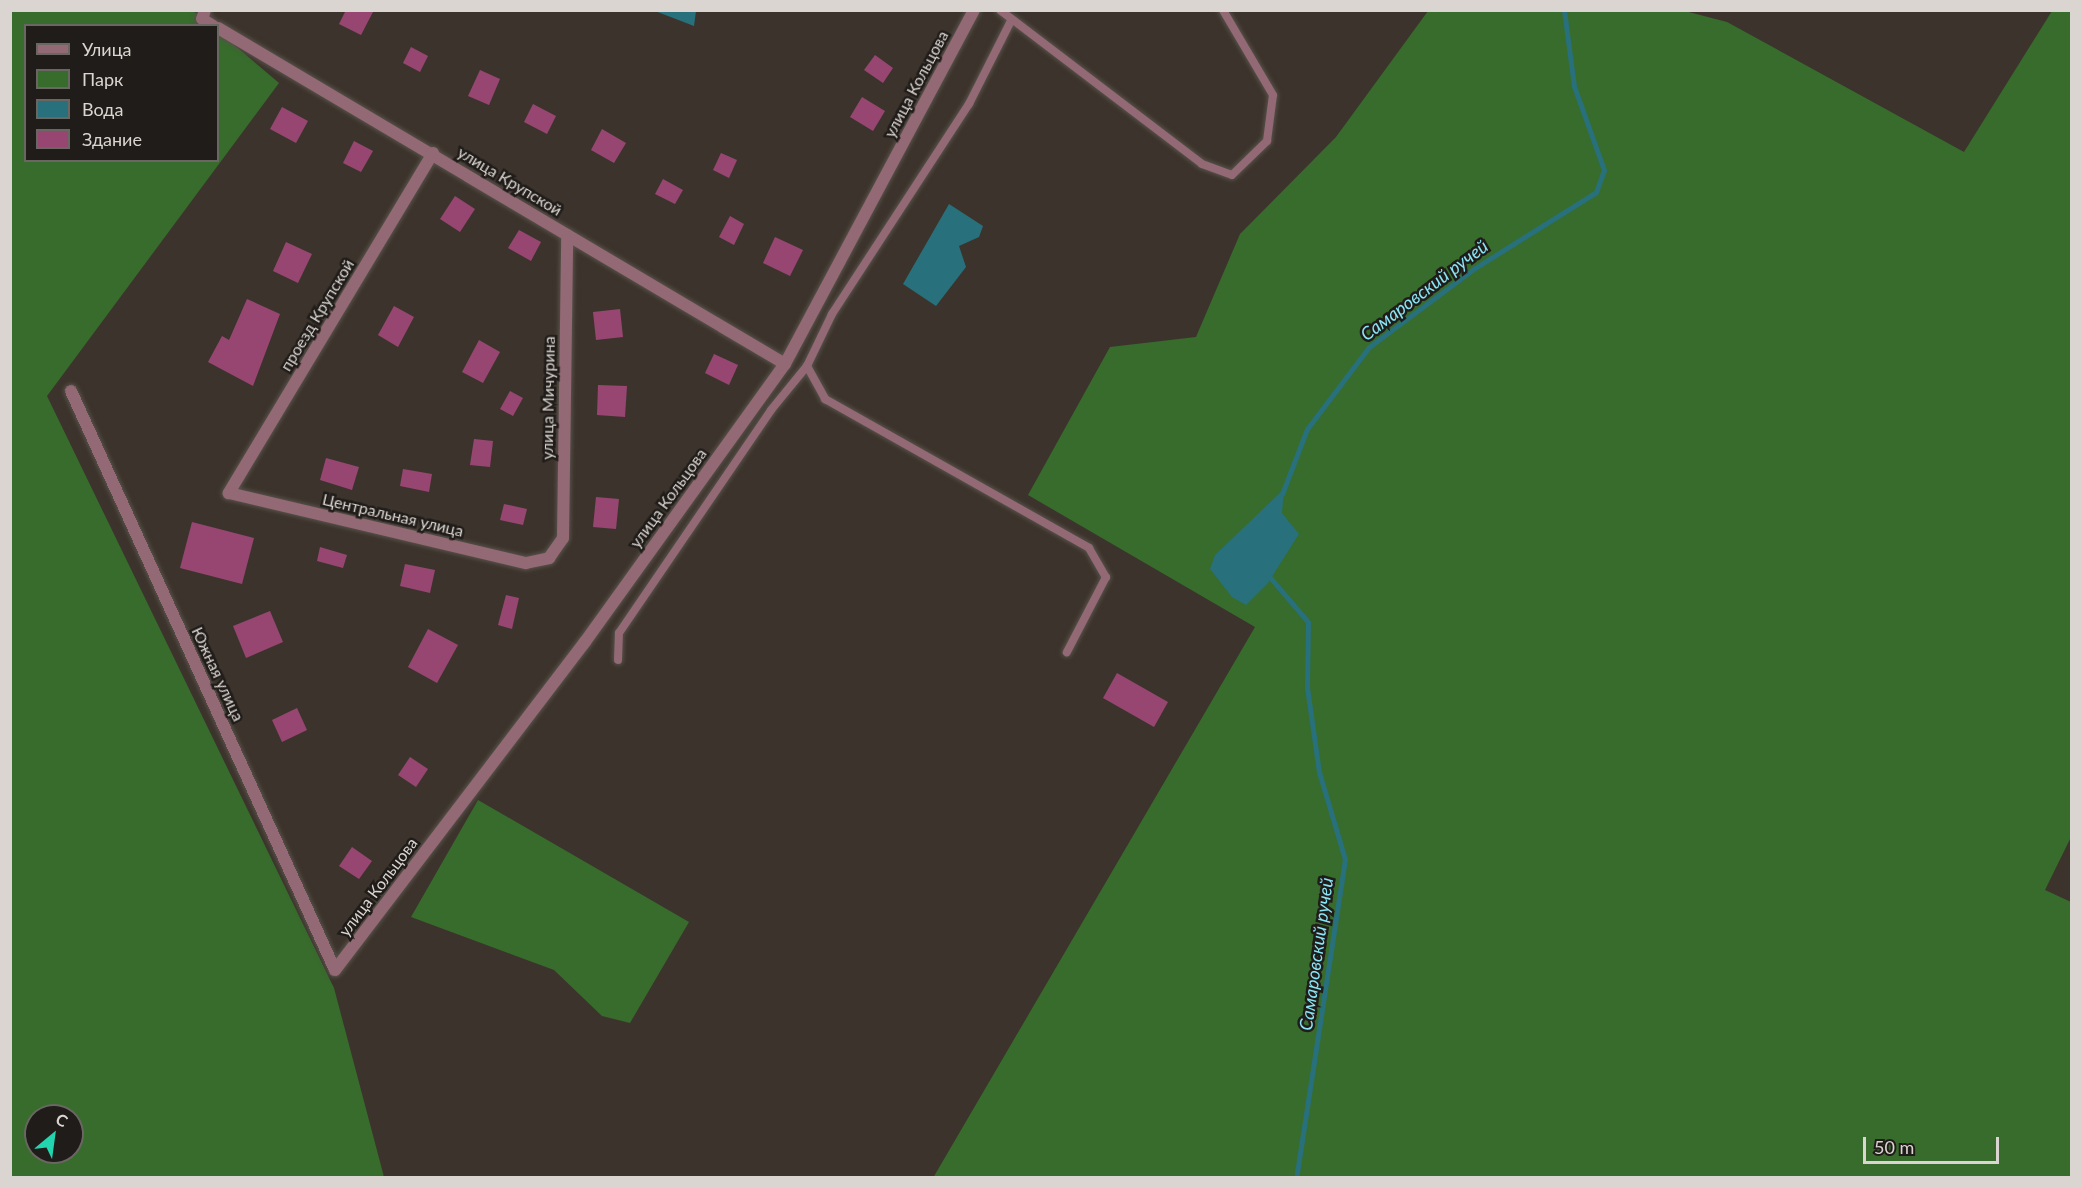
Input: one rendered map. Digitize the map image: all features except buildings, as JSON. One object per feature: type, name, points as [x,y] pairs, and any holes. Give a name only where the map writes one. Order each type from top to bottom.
[{"type":"street","name":"улица Кольцова","points":[[335,970],[585,642],[785,364],[974,10]]},
{"type":"street","name":"улица Крупской","points":[[219,29],[433,153],[785,364]]},
{"type":"street","name":"проезд Крупской","points":[[229,493],[433,153]]},
{"type":"street","name":"улица Мичурина","points":[[549,558],[562,538],[567,235]]},
{"type":"street","name":"Южная улица","points":[[71,391],[335,970]]},
{"type":"street","name":"Центральная улица","points":[[229,493],[526,563],[549,558]]},
{"type":"lane","points":[[1000,10],[1011,21],[1202,164],[1232,176],[1267,141],[1273,95],[1223,10]]},
{"type":"lane","points":[[618,660],[619,633],[771,410],[807,366],[832,314],[969,104],[1011,21]]},
{"type":"lane","points":[[807,366],[825,399],[1089,548],[1106,577],[1067,652]]},
{"type":"green space","points":[[1681,10],[1727,22],[1964,152],[2052,11],[2071,11],[2072,835],[2045,890],[2071,902],[2071,1177],[933,1178],[1255,627],[1028,495],[1110,347],[1196,337],[1240,234],[1336,137],[1428,11]]},
{"type":"green space","points":[[11,11],[193,11],[210,24],[24,24],[24,162],[219,162],[219,32],[279,83],[47,396],[334,988],[384,1177],[11,1177]]},
{"type":"green space","points":[[478,800],[689,922],[630,1023],[602,1016],[554,970],[411,917]]},
{"type":"water","points":[[655,11],[696,11],[694,26]]},
{"type":"water","points":[[949,204],[983,226],[979,237],[959,246],[966,267],[936,306],[903,284]]},
{"type":"water","points":[[1284,489],[1282,513],[1299,534],[1268,583],[1246,605],[1232,597],[1210,569],[1215,555]]},
{"type":"waterway","name":"Самаровский ручей","points":[[1282,494],[1307,429],[1369,347],[1475,268],[1596,192],[1604,170],[1574,86],[1564,10]]},
{"type":"waterway","name":"Самаровский ручей","points":[[1268,575],[1308,622],[1307,687],[1319,772],[1345,859],[1296,1178]]}]
